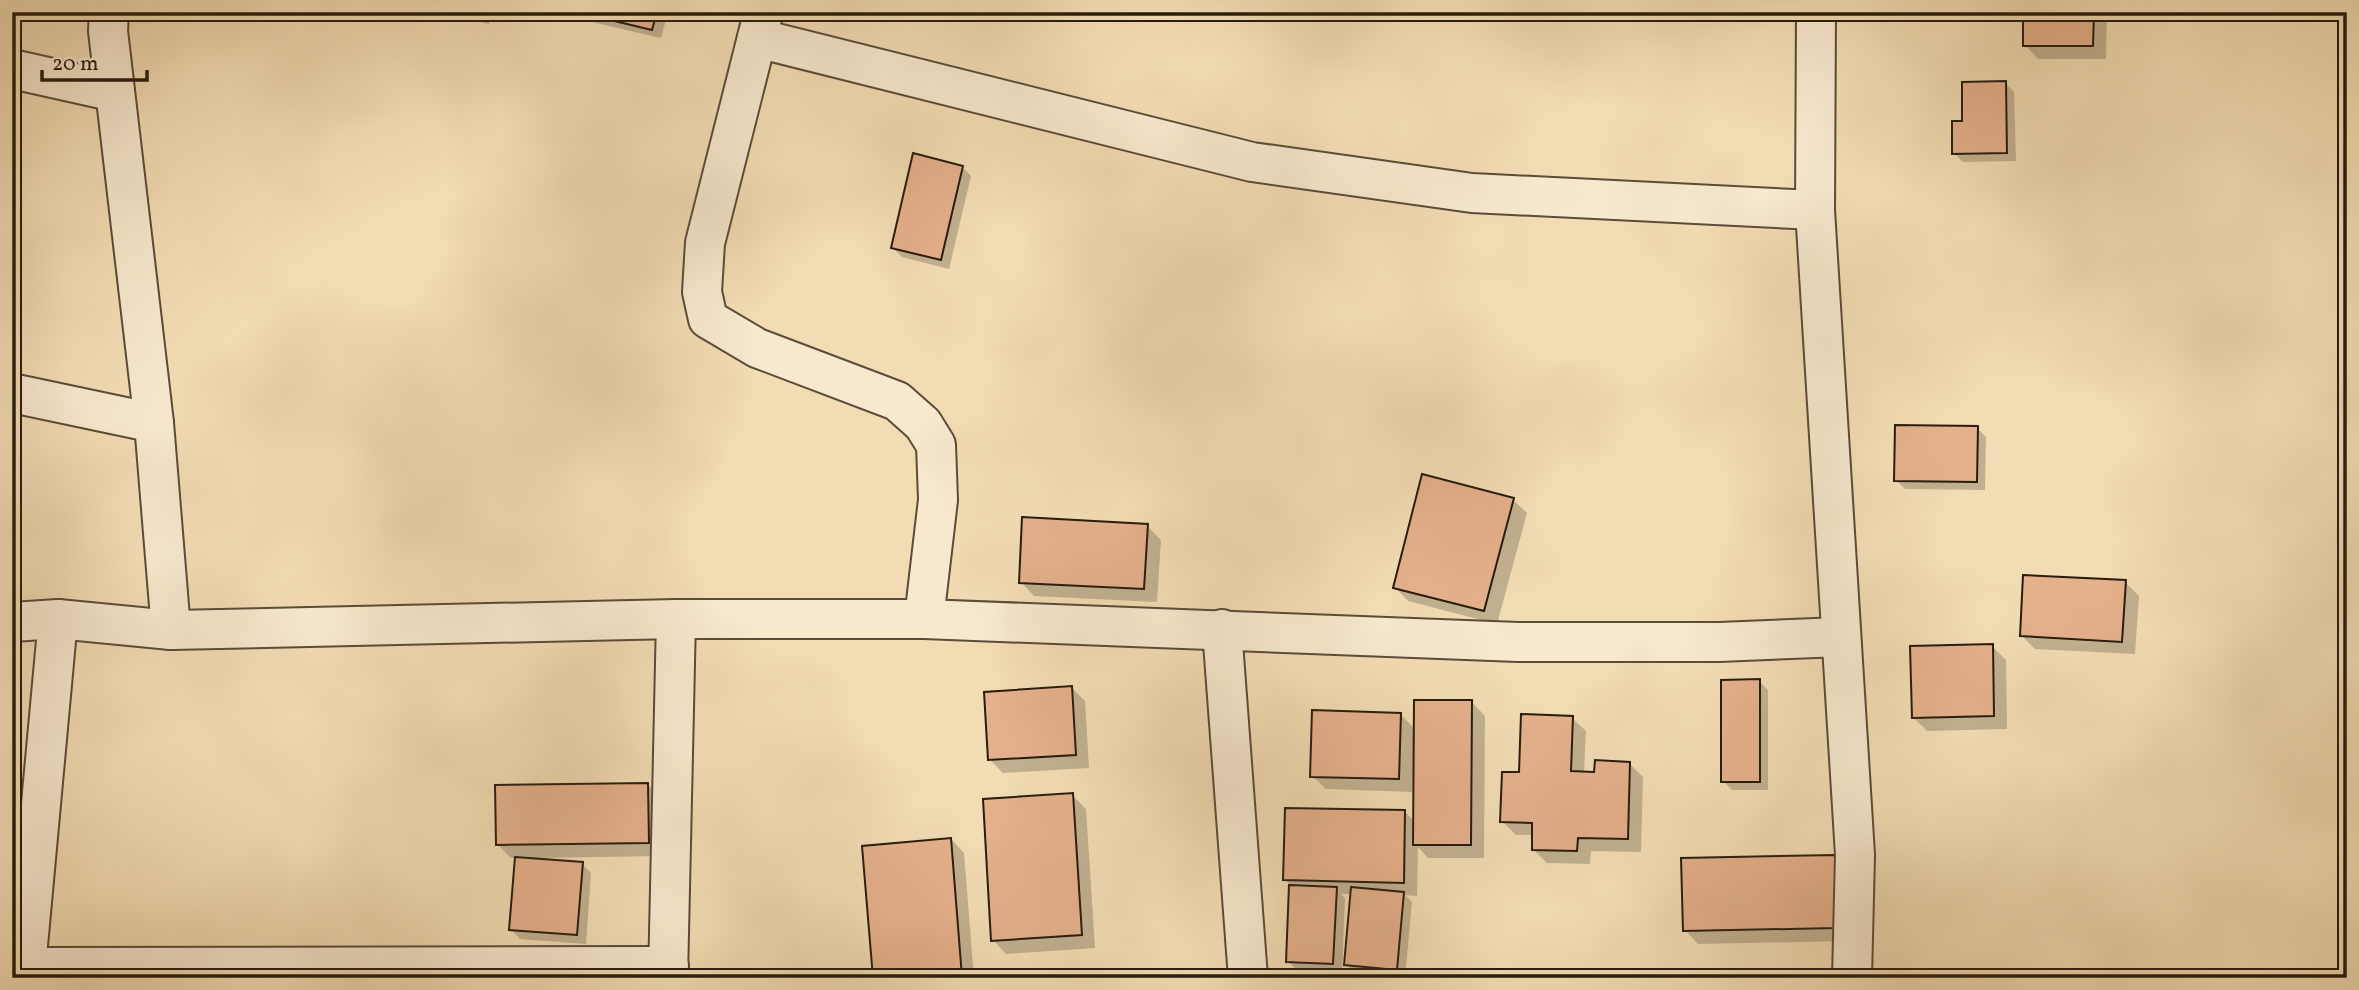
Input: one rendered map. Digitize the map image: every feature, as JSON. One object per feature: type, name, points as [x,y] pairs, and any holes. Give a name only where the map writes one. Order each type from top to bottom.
[{"type":"street","points":[[109,12],[108,31],[153,423],[171,630]]},
{"type":"street","points":[[1816,12],[1815,210],[1855,855],[1852,978]]},
{"type":"street","points":[[924,619],[938,500],[936,445],[923,424],[897,401],[757,348],[708,318],[702,292],[705,243],[760,25],[1252,162],[1472,193],[1815,210]]},
{"type":"street","points":[[12,69],[115,92]]},
{"type":"street","points":[[12,393],[153,423]]},
{"type":"street","points":[[12,622],[58,620],[171,630],[676,619],[924,619],[1518,642],[1719,642],[1841,637]]},
{"type":"street","points":[[58,620],[27,972],[668,972],[676,619]]},
{"type":"street","points":[[1222,629],[1248,978]]},
{"type":"building","points":[[577,12],[657,12],[652,30]]},
{"type":"building","points":[[2023,12],[2094,12],[2093,46],[2023,46]]},
{"type":"building","points":[[2006,81],[2007,153],[1952,154],[1952,121],[1962,121],[1962,82]]},
{"type":"building","points":[[913,153],[963,166],[941,260],[891,248]]},
{"type":"building","points":[[1895,425],[1978,426],[1977,482],[1894,481]]},
{"type":"building","points":[[1422,474],[1514,498],[1484,611],[1393,588]]},
{"type":"building","points":[[1022,517],[1148,524],[1144,589],[1019,583]]},
{"type":"building","points":[[2023,575],[2126,580],[2122,642],[2020,636]]},
{"type":"building","points":[[1993,644],[1994,716],[1912,718],[1910,646]]},
{"type":"building","points":[[1760,679],[1760,782],[1721,782],[1721,680]]},
{"type":"building","points":[[1072,686],[1076,755],[988,760],[984,692]]},
{"type":"building","points":[[1414,700],[1472,700],[1471,845],[1413,845]]},
{"type":"building","points":[[1312,710],[1401,713],[1399,779],[1310,777]]},
{"type":"building","points":[[1521,714],[1573,716],[1571,771],[1594,772],[1595,760],[1630,762],[1628,839],[1578,838],[1577,851],[1532,850],[1532,823],[1500,822],[1502,772],[1519,772]]},
{"type":"building","points":[[648,783],[649,843],[496,845],[495,785]]},
{"type":"building","points":[[1073,793],[1082,935],[991,941],[983,799]]},
{"type":"building","points":[[1285,808],[1405,810],[1404,883],[1283,880]]},
{"type":"building","points":[[951,838],[962,977],[873,978],[862,846]]},
{"type":"building","points":[[1835,855],[1836,928],[1683,931],[1681,858]]},
{"type":"building","points":[[515,857],[583,862],[577,935],[509,930]]},
{"type":"building","points":[[1289,885],[1337,887],[1333,964],[1286,962]]},
{"type":"building","points":[[1351,887],[1404,892],[1397,970],[1344,965]]}]
